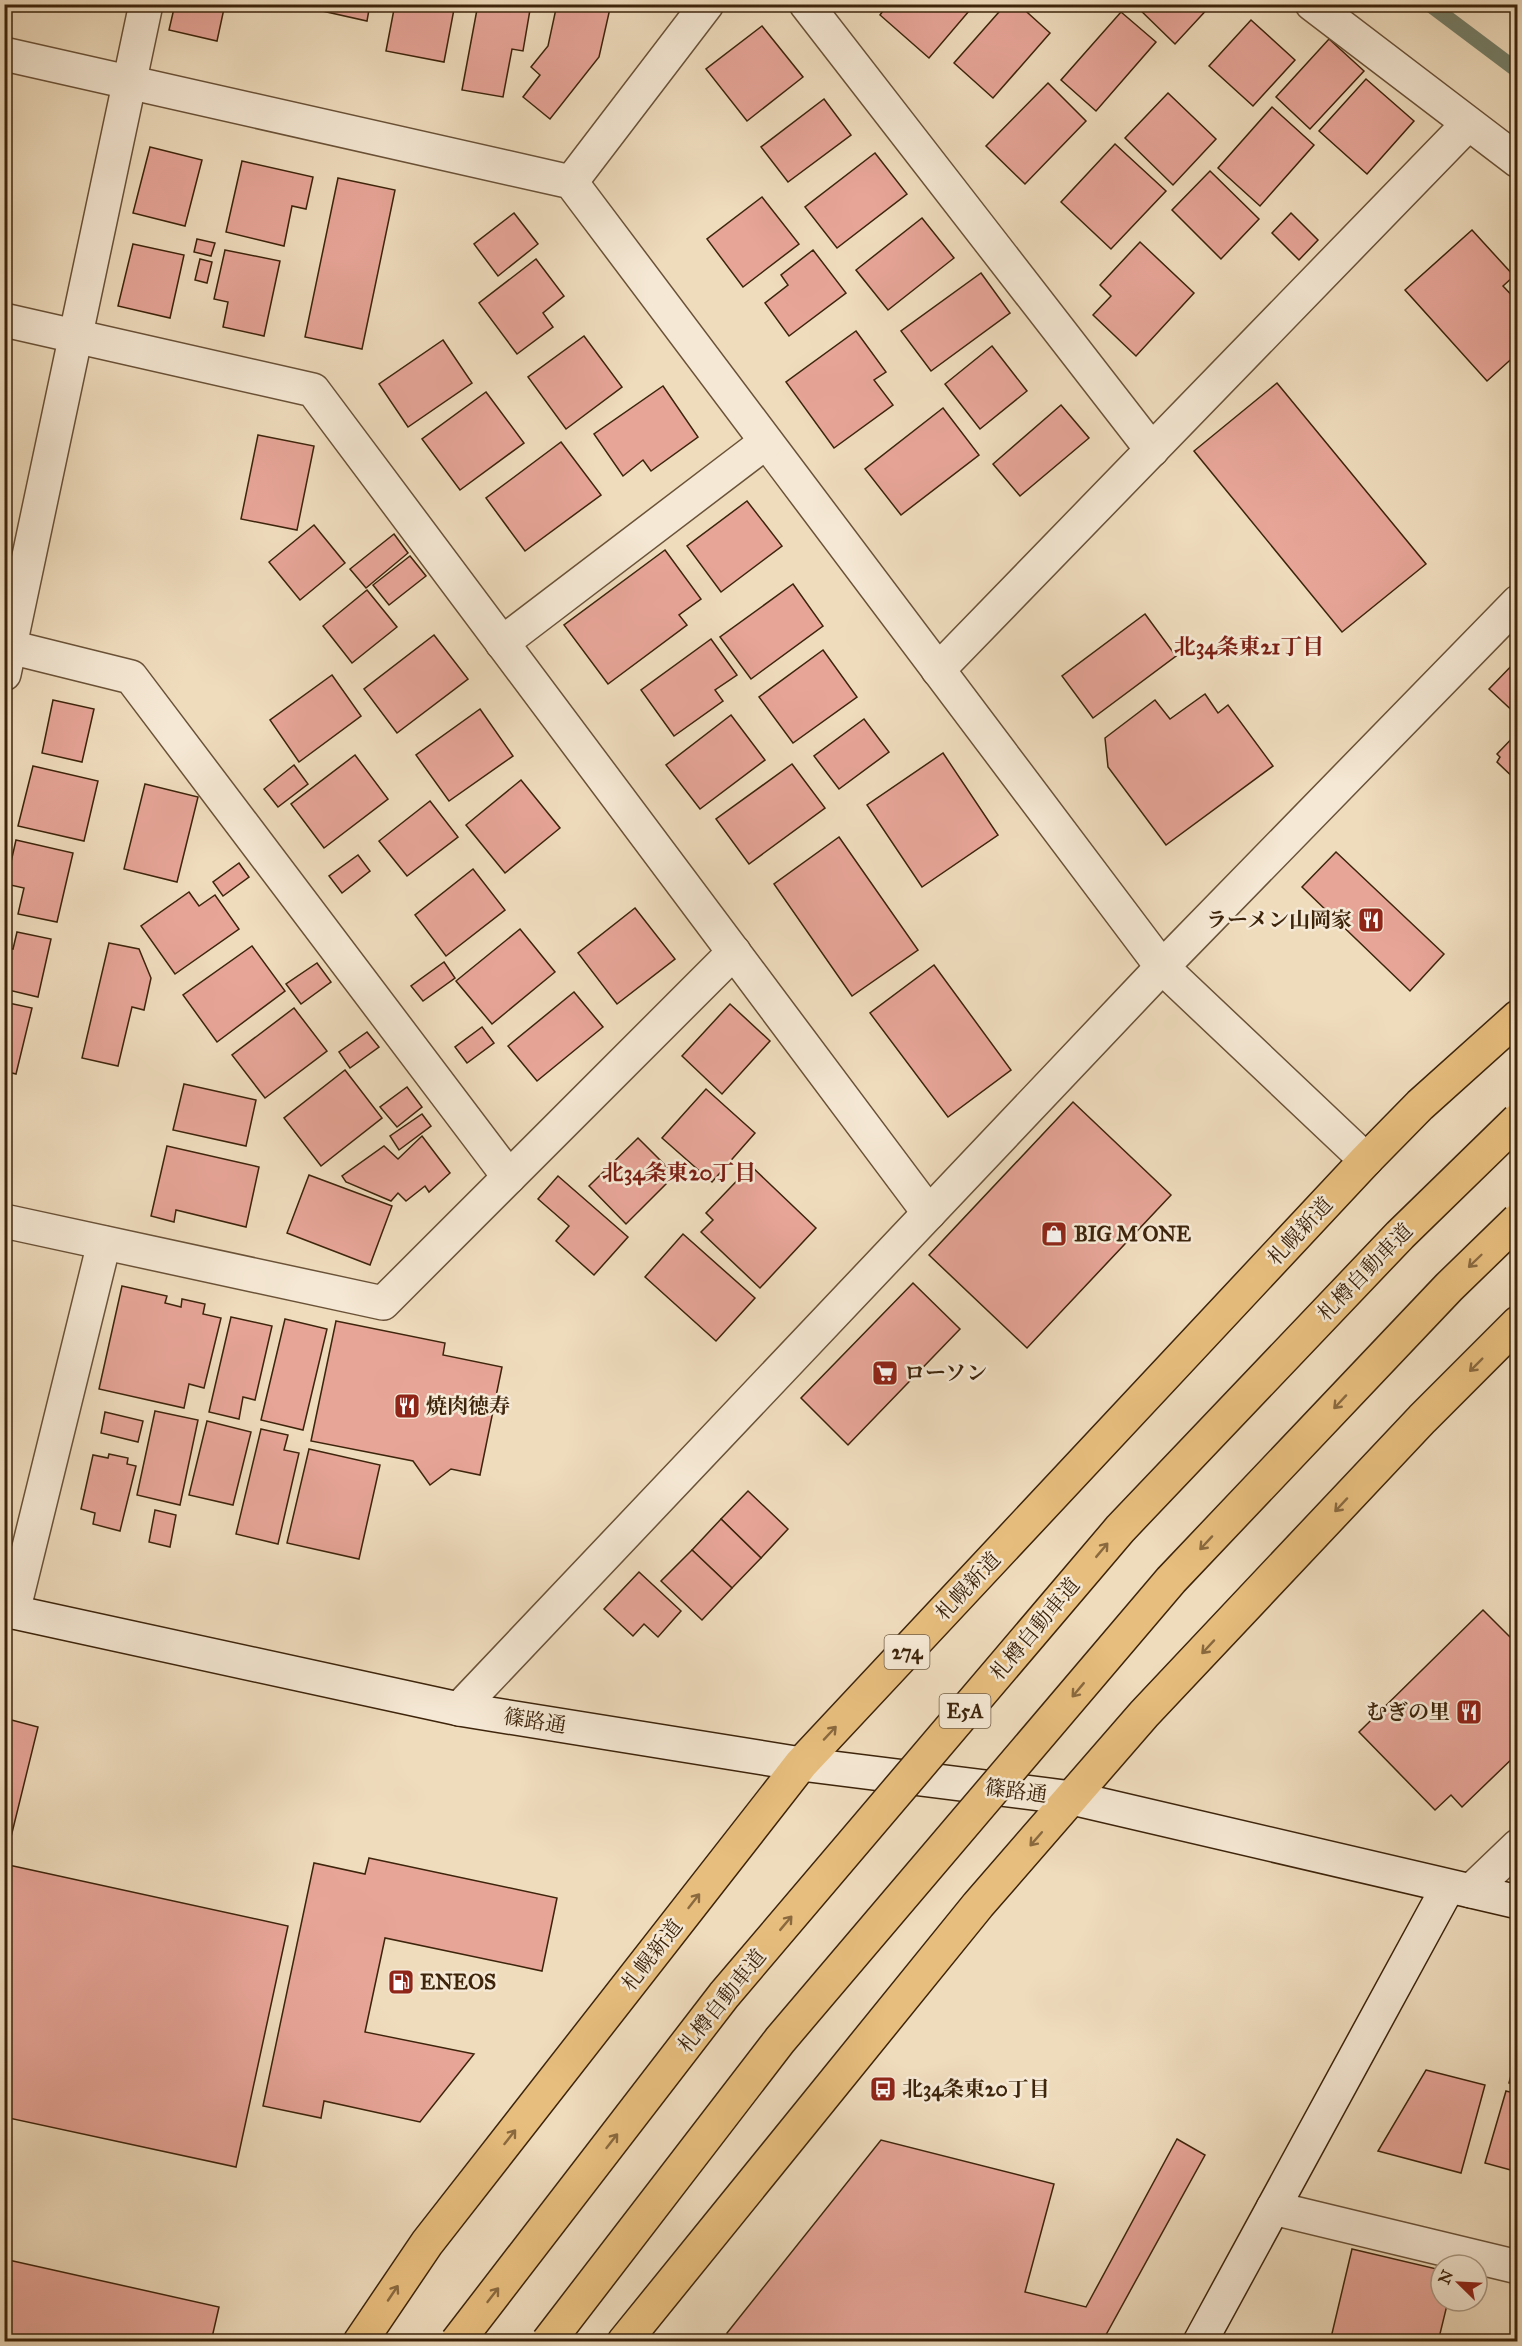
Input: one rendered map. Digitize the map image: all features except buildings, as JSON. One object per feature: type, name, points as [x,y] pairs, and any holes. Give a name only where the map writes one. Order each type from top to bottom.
[{"type":"highway","name":"札幌新道","points":[[360,2342],[428,2242],[801,1764],[1366,1160],[1420,1105],[1518,1017]]},
{"type":"highway","name":"札樽自動車道","points":[[457,2342],[724,1995],[1120,1529],[1400,1234],[1518,1120]]},
{"type":"highway","points":[[548,2342],[780,2040],[1171,1580],[1449,1287],[1518,1220]]},
{"type":"highway","points":[[624,2342],[978,1905],[1144,1714],[1422,1419],[1518,1323]]},
{"type":"street","points":[[146,4],[7,660],[131,677],[509,1178]]},
{"type":"street","points":[[571,182],[707,4]]},
{"type":"street","points":[[806,4],[1152,450]]},
{"type":"street","points":[[1312,4],[1518,161]]},
{"type":"street","points":[[4,54],[571,182],[1162,967],[1366,1160]]},
{"type":"street","points":[[938,670],[1468,124]]},
{"type":"street","points":[[4,320],[313,390],[929,1213]]},
{"type":"street","points":[[502,643],[766,442]]},
{"type":"street","points":[[459,1709],[1162,967],[1518,602]]},
{"type":"street","points":[[4,1221],[383,1303],[734,952]]},
{"type":"street","points":[[9,1611],[104,1243]]},
{"type":"street","name":"篠路通","points":[[9,1611],[459,1709],[801,1764],[1072,1798],[1518,1902]]},
{"type":"street","points":[[1200,2342],[1273,2208],[1460,1889],[1518,1846]]},
{"type":"street","points":[[1273,2208],[1518,2267]]},
{"type":"waterway","points":[[1429,4],[1518,71]]},
{"type":"place","name":"ラーメン山岡家","points":[[1371,920]]},
{"type":"place","name":"BIG M ONE","points":[[1054,1234]]},
{"type":"place","name":"ローソン","points":[[885,1373]]},
{"type":"place","name":"焼肉徳寿","points":[[407,1406]]},
{"type":"place","name":"むぎの里","points":[[1469,1712]]},
{"type":"place","name":"ENEOS","points":[[401,1982]]},
{"type":"place","name":"北34条東20丁目","points":[[883,2089]]},
{"type":"district","name":"北34条東21丁目","points":[[1249,646]]},
{"type":"district","name":"北34条東20丁目","points":[[679,1172]]}]
